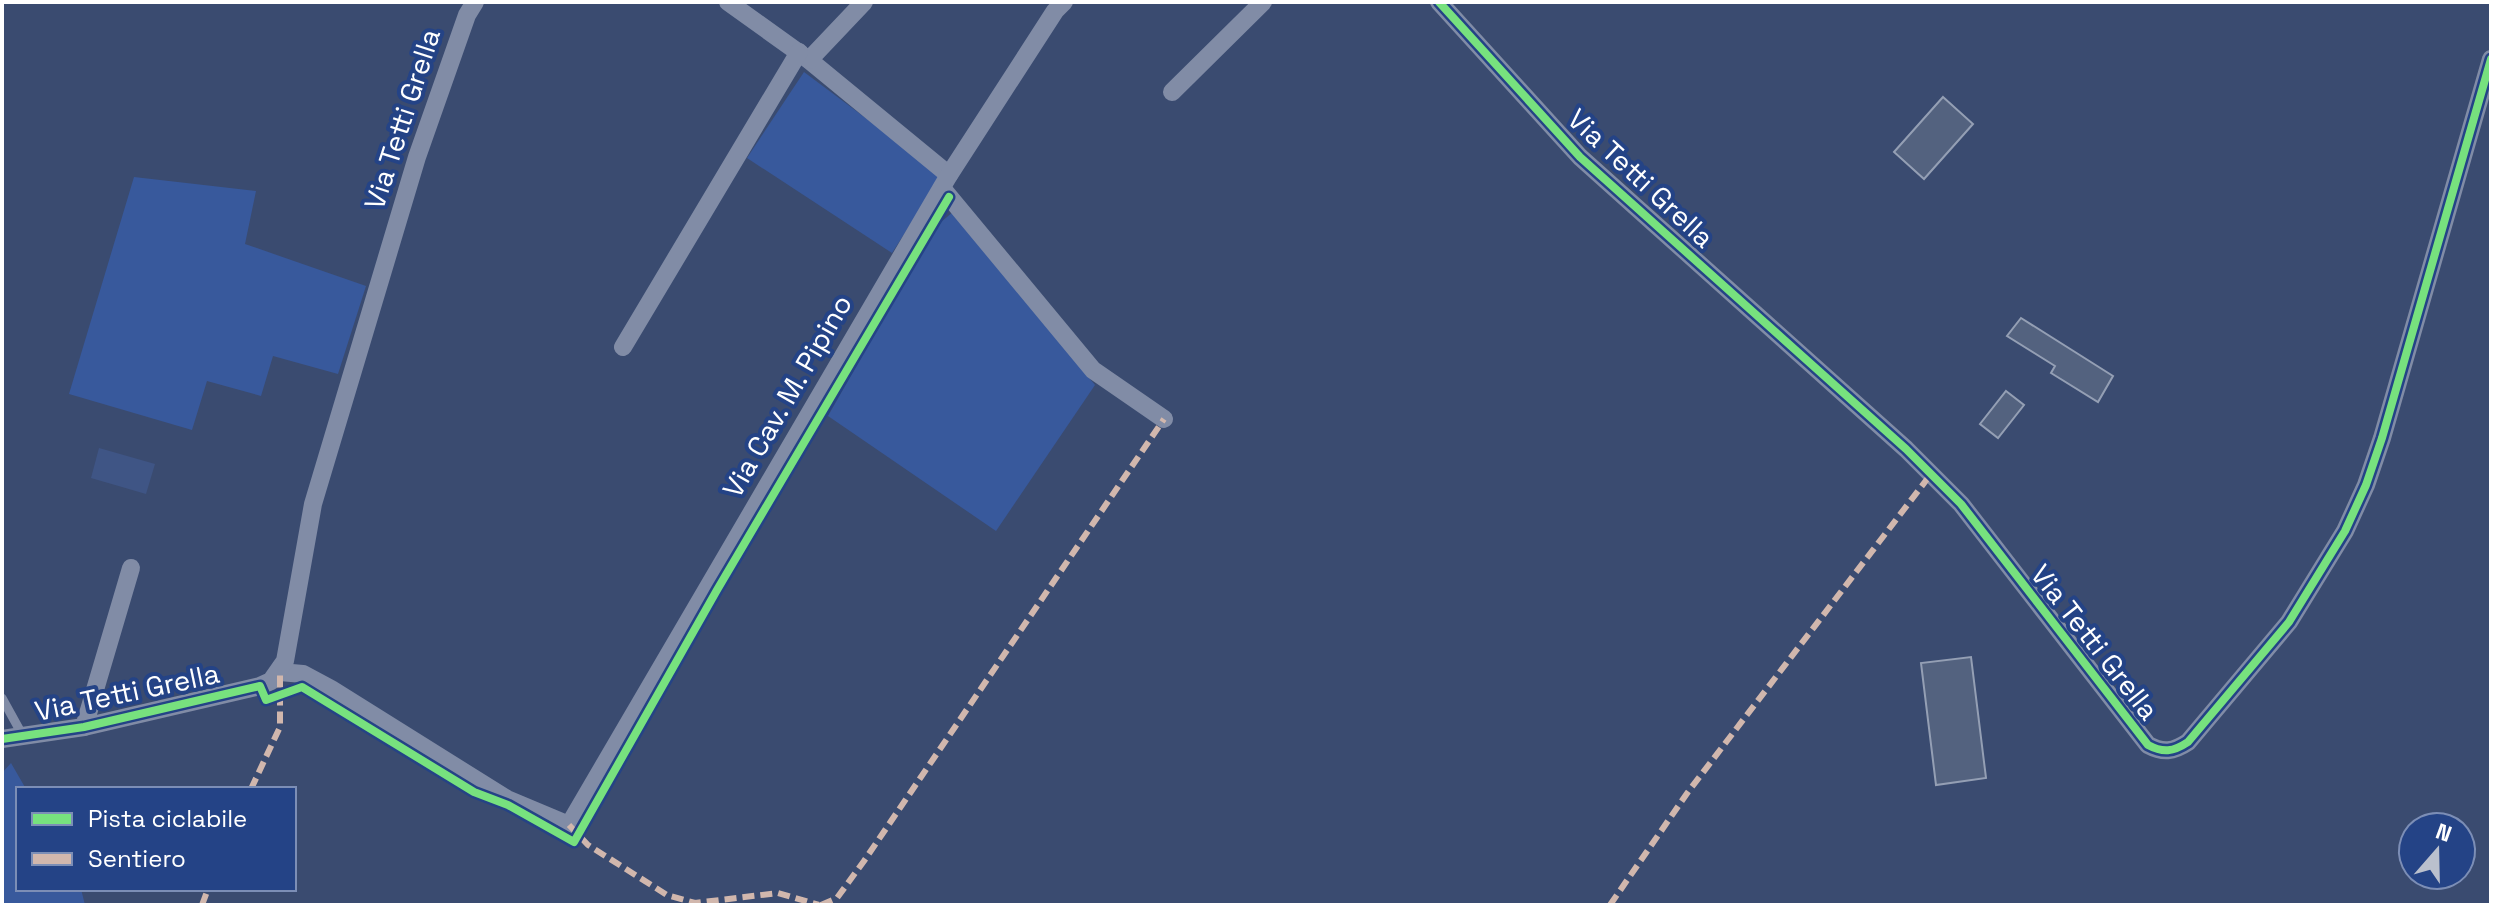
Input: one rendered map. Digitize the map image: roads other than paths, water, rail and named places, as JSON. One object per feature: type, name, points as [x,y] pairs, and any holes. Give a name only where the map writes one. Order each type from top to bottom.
[{"type":"street","name":"Via Tetti Grella","points":[[2,739],[84,727],[260,686],[280,672],[290,646],[313,504],[417,157],[467,15],[475,2]]},
{"type":"street","points":[[728,2],[804,56],[945,182],[1093,370],[1164,419]]},
{"type":"street","points":[[623,347],[804,56],[864,2]]},
{"type":"street","name":"Via Cav. M. Pipino","points":[[280,672],[303,674],[507,799],[569,825],[945,182],[1055,11],[1064,2]]},
{"type":"street","points":[[1172,92],[1263,2]]},
{"type":"street","name":"Via Tetti Grella","points":[[1439,2],[1580,157],[1906,449],[1961,504],[2148,745],[2166,752],[2188,742],[2289,622],[2345,531],[2382,438],[2491,59]]},
{"type":"street","points":[[84,727],[131,568]]},
{"type":"lane","points":[[2,698],[23,736]]}]
